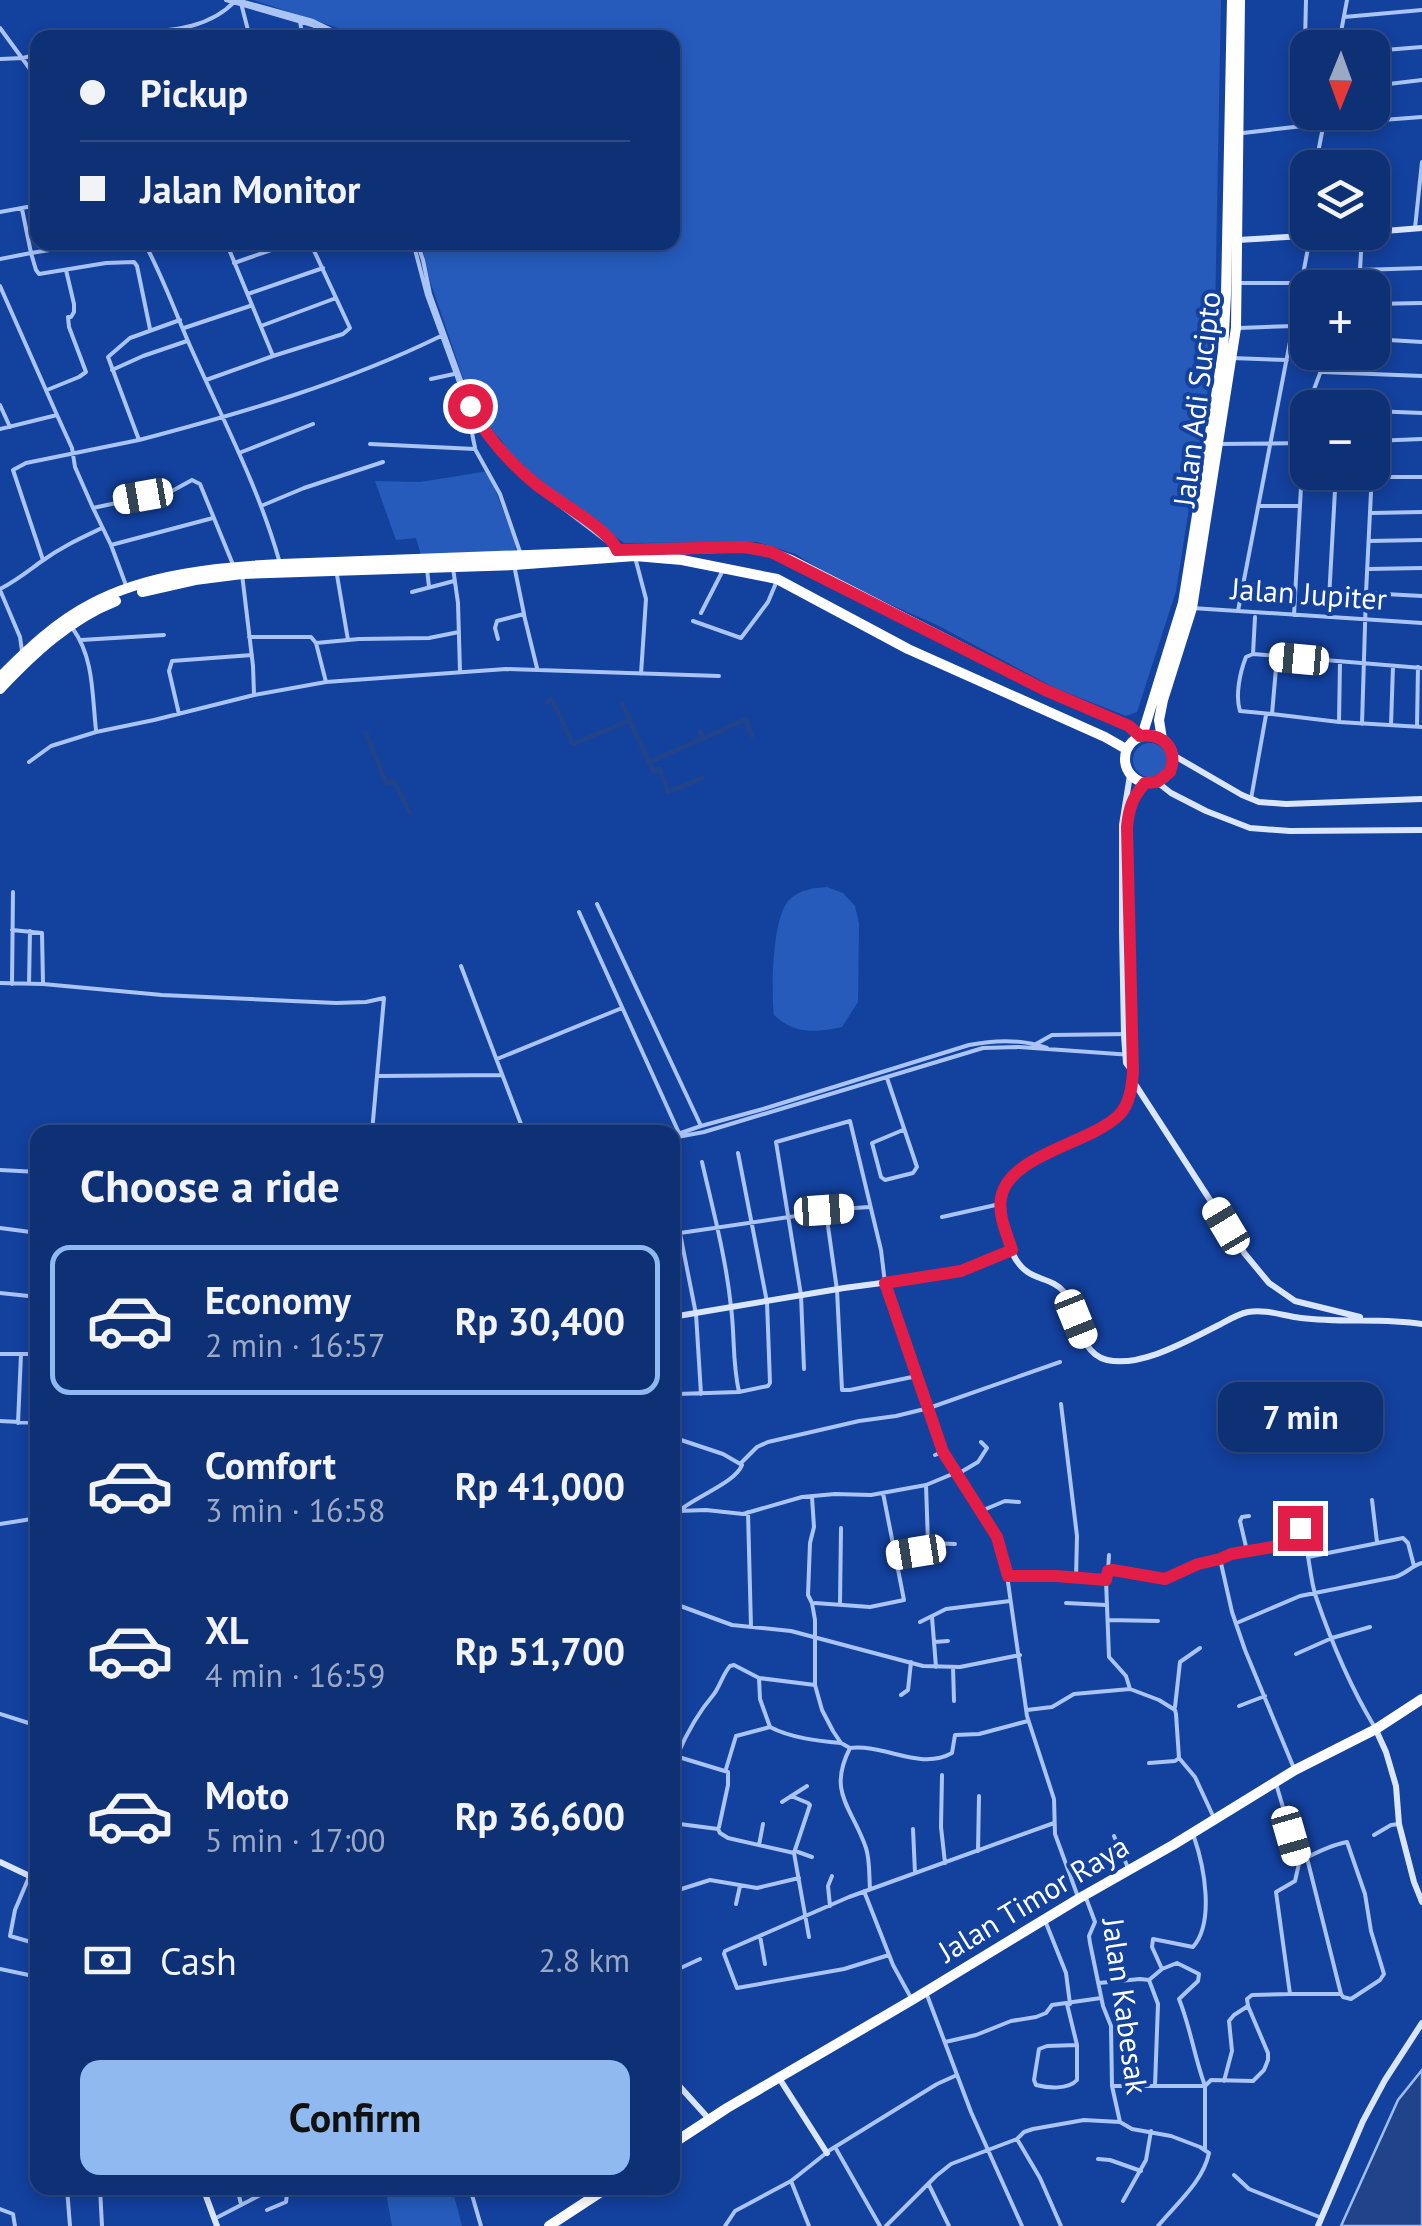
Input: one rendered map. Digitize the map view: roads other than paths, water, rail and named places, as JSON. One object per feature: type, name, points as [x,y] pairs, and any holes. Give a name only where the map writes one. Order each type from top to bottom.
[{"type":"highway","name":"Jalan Adi Sucipto","points":[[1162,739],[1159,720],[1192,608],[1218,444],[1225,323],[1232,0]]},
{"type":"highway","name":"Jalan Adi Sucipto","points":[[1141,736],[1180,614],[1236,328],[1240,0]]},
{"type":"highway","points":[[0,689],[70,625],[99,608],[133,594],[238,570],[280,564],[337,572],[452,568],[617,550],[752,547],[791,560],[1045,690],[1129,726],[1141,736]]},
{"type":"highway","points":[[711,565],[713,548]]},
{"type":"highway","points":[[0,677],[95,601],[187,573],[666,558],[778,579],[908,649],[1106,737],[1126,750]]},
{"type":"highway","points":[[1141,736],[1162,739],[1173,755],[1170,772],[1151,783],[1130,775],[1124,758],[1130,744],[1141,736]]},
{"type":"highway","name":"Jalan Timor Raya","points":[[680,2139],[1295,1770],[1376,1729],[1422,1700]]},
{"type":"highway","points":[[550,2226],[596,2195]]},
{"type":"main road","points":[[1390,230],[1419,228]]},
{"type":"main road","points":[[1238,240],[1290,236]]},
{"type":"main road","points":[[1173,755],[1251,799],[1286,804],[1422,799]]},
{"type":"main road","points":[[1130,775],[1122,825],[1129,1055],[1126,1063],[1245,1254],[1269,1283],[1295,1302],[1365,1320]]},
{"type":"main road","points":[[1128,1034],[1127,827],[1130,802],[1151,783],[1250,828],[1422,830]]},
{"type":"main road","points":[[1133,1076],[1130,1094],[1118,1116],[1011,1177],[1000,1204],[1002,1222],[1016,1260],[1028,1273],[1063,1290],[1090,1349],[1109,1360],[1156,1354],[1248,1312],[1422,1324]]},
{"type":"main road","points":[[680,1316],[961,1271],[1012,1250]]},
{"type":"main road","points":[[1376,1729],[1390,1762],[1399,1824],[1422,1902]]},
{"type":"main road","points":[[0,1862],[28,1877]]},
{"type":"main road","points":[[1320,2222],[1363,2121],[1422,2023]]},
{"type":"main road","points":[[778,2077],[827,2152]]},
{"type":"main road","points":[[680,2087],[710,2120]]},
{"type":"main road","points":[[205,2195],[215,2223]]},
{"type":"street","points":[[226,0],[313,21],[332,30]]},
{"type":"street","points":[[1306,0],[1306,30]]},
{"type":"street","points":[[1341,30],[1347,0]]},
{"type":"street","points":[[238,2],[247,30]]},
{"type":"street","points":[[167,30],[184,28],[238,2],[320,30]]},
{"type":"street","points":[[1344,17],[1422,10]]},
{"type":"street","points":[[300,22],[302,30]]},
{"type":"street","points":[[0,28],[30,68]]},
{"type":"street","points":[[1390,50],[1422,47]]},
{"type":"street","points":[[0,59],[30,56]]},
{"type":"street","points":[[1390,84],[1422,80]]},
{"type":"street","points":[[1390,119],[1422,117]]},
{"type":"street","points":[[1238,134],[1290,128]]},
{"type":"street","points":[[1419,228],[1422,162]]},
{"type":"street","points":[[0,212],[30,208]]},
{"type":"street","points":[[22,209],[30,248]]},
{"type":"street","points":[[30,250],[39,274],[106,262],[134,262],[150,330]]},
{"type":"street","points":[[0,259],[49,250]]},
{"type":"street","points":[[148,250],[239,453],[280,564]]},
{"type":"street","points":[[229,250],[273,356]]},
{"type":"street","points":[[234,263],[271,250]]},
{"type":"street","points":[[206,380],[349,331],[314,250]]},
{"type":"street","points":[[417,250],[427,295],[457,373]]},
{"type":"street","points":[[419,250],[471,413],[502,457],[525,479],[617,550]]},
{"type":"street","points":[[1361,250],[1360,270],[1422,268]]},
{"type":"street","points":[[248,294],[323,268]]},
{"type":"street","points":[[47,390],[86,374],[69,327],[68,317],[74,308],[66,270]]},
{"type":"street","points":[[1237,283],[1290,283]]},
{"type":"street","points":[[0,286],[74,454],[75,468],[112,545],[127,590]]},
{"type":"street","points":[[262,326],[336,298]]},
{"type":"street","points":[[1390,304],[1422,303]]},
{"type":"street","points":[[184,328],[252,305]]},
{"type":"street","points":[[139,440],[108,361],[109,354],[130,338],[180,320]]},
{"type":"street","points":[[1236,328],[1290,326]]},
{"type":"street","points":[[43,560],[13,470],[26,463],[222,418],[353,375],[442,336]]},
{"type":"street","points":[[1390,340],[1422,342]]},
{"type":"street","points":[[112,370],[188,341]]},
{"type":"street","points":[[1238,611],[1290,345]]},
{"type":"street","points":[[1230,358],[1287,360]]},
{"type":"street","points":[[1314,390],[1321,372],[1422,376]]},
{"type":"street","points":[[431,379],[457,373]]},
{"type":"street","points":[[0,404],[10,427]]},
{"type":"street","points":[[1390,412],[1422,413]]},
{"type":"street","points":[[471,413],[475,450],[500,494],[537,668]]},
{"type":"street","points":[[0,429],[57,415]]},
{"type":"street","points":[[239,453],[313,424]]},
{"type":"street","points":[[1390,441],[1422,440]]},
{"type":"street","points":[[1218,444],[1290,443]]},
{"type":"street","points":[[370,444],[475,450]]},
{"type":"street","points":[[261,506],[382,462]]},
{"type":"street","points":[[1390,475],[1422,476]]},
{"type":"street","points":[[93,508],[172,491],[194,480],[200,484],[238,570],[252,654],[254,695]]},
{"type":"street","points":[[1294,615],[1300,490]]},
{"type":"street","points":[[1328,617],[1335,490]]},
{"type":"street","points":[[1362,724],[1372,490]]},
{"type":"street","points":[[1259,506],[1298,506]]},
{"type":"street","points":[[1371,513],[1422,512]]},
{"type":"street","points":[[112,545],[214,518]]},
{"type":"street","points":[[23,655],[20,637],[0,589],[68,544],[102,528]]},
{"type":"street","points":[[1369,541],[1422,540]]},
{"type":"street","points":[[635,556],[646,600],[641,674]]},
{"type":"street","points":[[452,568],[458,602],[460,671]]},
{"type":"street","points":[[701,614],[724,568]]},
{"type":"street","points":[[1368,569],[1422,568]]},
{"type":"street","points":[[427,569],[430,587]]},
{"type":"street","points":[[337,572],[348,640]]},
{"type":"street","points":[[692,622],[741,638],[768,602],[778,579]]},
{"type":"street","points":[[412,592],[454,582]]},
{"type":"street","points":[[1243,584],[1294,590]]},
{"type":"street","points":[[1366,593],[1422,596]]},
{"type":"street","name":"Jalan Jupiter","points":[[1192,608],[1422,623]]},
{"type":"street","points":[[498,639],[497,621],[524,614]]},
{"type":"street","points":[[1253,654],[1256,617]]},
{"type":"street","points":[[70,625],[88,662],[96,732]]},
{"type":"street","points":[[316,643],[411,639],[459,632]]},
{"type":"street","points":[[80,640],[164,635]]},
{"type":"street","points":[[248,637],[309,636],[316,643],[326,682]]},
{"type":"street","points":[[179,714],[169,671],[172,661],[252,654]]},
{"type":"street","points":[[1248,654],[1277,657],[1420,668],[1420,727],[1338,722],[1238,709],[1244,659],[1248,654]]},
{"type":"street","points":[[1251,799],[1277,657]]},
{"type":"street","points":[[1338,722],[1340,662]]},
{"type":"street","points":[[1391,726],[1392,666]]},
{"type":"street","points":[[29,762],[50,746],[96,732],[326,682],[537,668],[719,676]]},
{"type":"street","points":[[12,984],[13,892]]},
{"type":"street","points":[[597,904],[700,1126]]},
{"type":"street","points":[[579,912],[675,1125]]},
{"type":"street","points":[[12,930],[43,934],[43,984]]},
{"type":"street","points":[[29,984],[30,931]]},
{"type":"street","points":[[461,966],[521,1125]]},
{"type":"street","points":[[0,984],[336,1003],[384,998],[373,1125]]},
{"type":"street","points":[[496,1060],[622,1008]]},
{"type":"street","points":[[680,1135],[969,1048],[1036,1044],[1052,1035],[1128,1034]]},
{"type":"street","points":[[1036,1044],[1050,1051]]},
{"type":"street","points":[[1019,1045],[1050,1051],[1129,1055]]},
{"type":"street","points":[[378,1076],[502,1074]]},
{"type":"street","points":[[886,1074],[916,1170],[884,1180],[872,1143],[903,1130]]},
{"type":"street","points":[[680,1135],[700,1126],[777,1107]]},
{"type":"street","name":"Jalan Kabesak","points":[[788,1216],[776,1142],[851,1122],[885,1283],[943,1452],[997,1537],[1008,1576],[1028,1720],[1054,1799],[1055,1834],[1095,1922],[1089,1936],[1101,1998],[1111,2026],[1112,2086],[1120,2122]]},
{"type":"street","points":[[680,1394],[740,1392],[770,1383],[768,1302],[738,1153]]},
{"type":"street","points":[[702,1162],[732,1308],[732,1352],[740,1392]]},
{"type":"street","points":[[0,1170],[30,1172]]},
{"type":"street","points":[[942,1217],[1000,1204]]},
{"type":"street","points":[[701,1394],[696,1314],[680,1234],[824,1210],[870,1207]]},
{"type":"street","points":[[822,1212],[837,1290],[842,1390],[917,1376]]},
{"type":"street","points":[[788,1216],[801,1295],[804,1369]]},
{"type":"street","points":[[0,1228],[30,1232]]},
{"type":"street","points":[[0,1293],[30,1296]]},
{"type":"street","points":[[0,1354],[30,1354]]},
{"type":"street","points":[[18,1423],[21,1354]]},
{"type":"street","points":[[680,1509],[736,1476],[741,1463],[768,1442],[929,1408],[1060,1362]]},
{"type":"street","points":[[1061,1404],[1077,1536],[1076,1578]]},
{"type":"street","points":[[0,1421],[30,1423]]},
{"type":"street","points":[[680,1440],[741,1463]]},
{"type":"street","points":[[680,1512],[748,1512],[789,1499],[926,1486],[980,1459],[987,1448],[981,1442]]},
{"type":"street","points":[[936,1455],[943,1452]]},
{"type":"street","points":[[894,1556],[923,1550],[928,1543],[926,1486]]},
{"type":"street","points":[[812,1603],[880,1607],[903,1601],[883,1493]]},
{"type":"street","points":[[812,1496],[814,1527],[808,1595],[816,1638],[815,1684],[822,1710],[841,1743]]},
{"type":"street","points":[[1372,1500],[1377,1542]]},
{"type":"street","points":[[981,1511],[1005,1501],[1019,1502]]},
{"type":"street","points":[[748,1512],[751,1627]]},
{"type":"street","points":[[1281,1513],[1288,1545]]},
{"type":"street","points":[[1246,1551],[1240,1521],[1249,1516]]},
{"type":"street","points":[[0,1524],[30,1519]]},
{"type":"street","points":[[1300,1521],[1315,1593],[1362,1707],[1376,1729]]},
{"type":"street","points":[[840,1604],[842,1528]]},
{"type":"street","points":[[1308,1556],[1404,1538],[1414,1566]]},
{"type":"street","points":[[1108,1571],[1165,1579],[1231,1554],[1302,1542]]},
{"type":"street","points":[[928,1543],[955,1544]]},
{"type":"street","points":[[1109,1555],[1106,1605],[1110,1657],[1126,1676],[1130,1688]]},
{"type":"street","points":[[1220,1559],[1232,1612],[1295,1770]]},
{"type":"street","points":[[1237,1623],[1294,1598],[1402,1575],[1422,1563]]},
{"type":"street","points":[[1008,1576],[1106,1580]]},
{"type":"street","points":[[920,1622],[954,1607],[1010,1601]]},
{"type":"street","points":[[1066,1603],[1106,1605]]},
{"type":"street","points":[[680,1606],[732,1624],[791,1631],[936,1667],[1020,1656]]},
{"type":"street","points":[[932,1616],[936,1667]]},
{"type":"street","points":[[1107,1620],[1155,1622]]},
{"type":"street","points":[[1296,1654],[1370,1627]]},
{"type":"street","points":[[934,1642],[948,1641]]},
{"type":"street","points":[[1200,1648],[1180,1662],[1175,1710],[1179,1758],[1195,1776],[1214,1819]]},
{"type":"street","points":[[901,1696],[908,1690],[911,1662]]},
{"type":"street","points":[[680,1745],[728,1667],[734,1665],[759,1678],[815,1684]]},
{"type":"street","points":[[953,1667],[954,1701]]},
{"type":"street","points":[[759,1678],[760,1698],[770,1727]]},
{"type":"street","points":[[1027,1710],[1052,1707],[1074,1694],[1130,1688],[1175,1710]]},
{"type":"street","points":[[1239,1706],[1264,1696]]},
{"type":"street","points":[[0,1714],[30,1723]]},
{"type":"street","points":[[726,1770],[736,1736],[770,1727],[850,1748],[874,1748],[935,1760],[952,1753],[956,1735],[978,1734],[1028,1720]]},
{"type":"street","points":[[850,1748],[844,1758],[840,1786],[867,1850],[867,1890],[890,1955],[912,2000]]},
{"type":"street","points":[[680,1758],[729,1774],[720,1833],[812,1857]]},
{"type":"street","points":[[1149,1763],[1175,1762],[1179,1758]]},
{"type":"street","points":[[942,1775],[944,1863]]},
{"type":"street","points":[[1276,1783],[1283,1812],[1303,1858],[1341,1994],[1347,1999],[1355,1997],[1384,1974],[1365,1894],[1347,1842],[1303,1858],[1295,1880],[1276,1892],[1290,1994]]},
{"type":"street","points":[[782,1802],[807,1786]]},
{"type":"street","points":[[791,1796],[810,1806],[794,1852],[809,1938]]},
{"type":"street","points":[[978,1851],[979,1796]]},
{"type":"street","points":[[890,1955],[844,1969],[738,1988],[724,1954],[867,1890],[1054,1823]]},
{"type":"street","points":[[680,1824],[718,1829]]},
{"type":"street","points":[[759,1845],[763,1824]]},
{"type":"street","points":[[1374,1835],[1399,1824]]},
{"type":"street","points":[[912,1829],[915,1873]]},
{"type":"street","points":[[1162,1969],[1152,1947],[1154,1939],[1193,1947],[1202,1926],[1206,1890],[1203,1862],[1193,1833]]},
{"type":"street","points":[[1114,1836],[1129,1870]]},
{"type":"street","points":[[830,1906],[828,1886],[832,1876]]},
{"type":"street","points":[[28,1877],[10,1936],[30,1942]]},
{"type":"street","points":[[680,1890],[712,1880],[763,1888],[799,1878]]},
{"type":"street","points":[[736,1904],[740,1886]]},
{"type":"street","points":[[1044,1920],[1066,1973],[1077,2045],[1076,2082],[1064,2087],[1036,2085],[1039,2048],[1077,2045]]},
{"type":"street","points":[[760,1936],[766,1964]]},
{"type":"street","points":[[680,1968],[700,1959]]},
{"type":"street","points":[[1150,1980],[1177,1963],[1199,1974],[1198,1981],[1179,1999],[1205,2085],[1209,2157],[1201,2173],[1158,2226]]},
{"type":"street","points":[[0,1969],[30,1975]]},
{"type":"street","points":[[1099,1984],[1150,1980]]},
{"type":"street","points":[[1150,1980],[1158,2004],[1154,2086]]},
{"type":"street","points":[[926,1991],[987,2150],[1022,2226]]},
{"type":"street","points":[[1112,2086],[1205,2085],[1211,2080],[1253,2082],[1267,2065],[1268,2053],[1247,1999],[1341,1994]]},
{"type":"street","points":[[944,2042],[1036,2017],[1052,2005],[1101,1998]]},
{"type":"street","points":[[1224,2081],[1232,2051],[1229,2021],[1248,2006]]},
{"type":"street","points":[[726,2226],[734,2211],[791,2182],[827,2152],[957,2074]]},
{"type":"street","points":[[835,2147],[883,2226],[951,2164],[1017,2140],[1033,2129],[1080,2120],[1120,2122],[1132,2129],[1206,2149]]},
{"type":"street","points":[[1123,2201],[1141,2170],[1151,2132]]},
{"type":"street","points":[[1017,2140],[1040,2178],[1060,2225],[1053,2226]]},
{"type":"street","points":[[1098,2158],[1141,2170]]},
{"type":"street","points":[[1234,2175],[1248,2189],[1320,2222]]},
{"type":"street","points":[[791,2182],[809,2226]]},
{"type":"street","points":[[928,2184],[949,2226]]},
{"type":"street","points":[[68,2195],[70,2226]]},
{"type":"street","points":[[100,2195],[102,2226]]},
{"type":"street","points":[[239,2195],[241,2204]]},
{"type":"street","points":[[215,2223],[260,2195]]},
{"type":"street","points":[[268,2210],[286,2202],[286,2195]]},
{"type":"street","points":[[472,2195],[481,2226]]},
{"type":"street","points":[[0,2209],[14,2214],[14,2226]]},
{"type":"waterway","points":[[547,702],[552,699],[573,744],[628,721]]},
{"type":"waterway","points":[[622,703],[653,771],[660,769],[668,792],[702,778]]},
{"type":"waterway","points":[[702,739],[746,719],[752,736]]},
{"type":"waterway","points":[[649,762],[702,739],[700,731]]},
{"type":"waterway","points":[[366,733],[386,783],[394,781],[410,813]]}]
